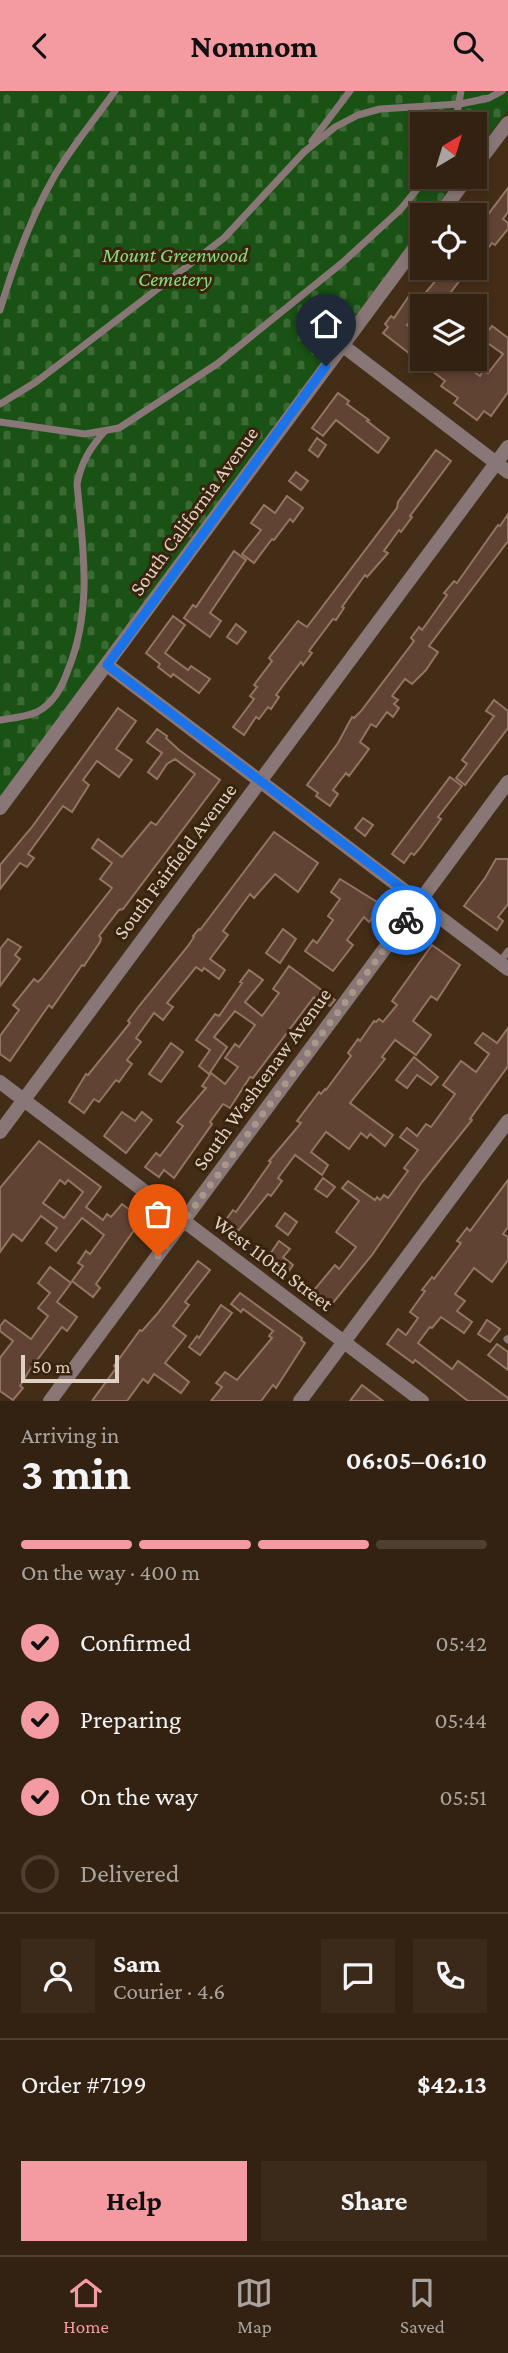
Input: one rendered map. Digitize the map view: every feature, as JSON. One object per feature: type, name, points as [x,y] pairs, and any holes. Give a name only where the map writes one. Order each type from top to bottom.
[{"type":"street","points":[[487,151],[508,123]]},
{"type":"street","points":[[448,203],[459,189]]},
{"type":"street","name":"South California Avenue","points":[[0,808],[410,254]]},
{"type":"street","points":[[342,345],[502,468]]},
{"type":"street","name":"South Fairfield Avenue","points":[[0,1132],[260,781],[502,468],[508,447]]},
{"type":"street","points":[[107,665],[419,901],[505,961]]},
{"type":"street","name":"South Washtenaw Avenue","points":[[50,1401],[508,782]]},
{"type":"street","name":"West 110th Street","points":[[0,1082],[422,1401]]},
{"type":"street","points":[[300,1401],[508,1121]]},
{"type":"lane","points":[[0,310],[23,241],[56,173],[116,91]]},
{"type":"lane","points":[[0,404],[36,382],[224,238],[304,152],[350,91]]},
{"type":"lane","points":[[458,112],[461,91]]},
{"type":"lane","points":[[304,152],[335,127],[358,115],[390,108],[460,104],[489,98],[502,91]]},
{"type":"lane","points":[[0,422],[85,434],[119,428],[217,364],[342,263],[400,210],[417,189]]},
{"type":"lane","points":[[0,720],[37,712],[51,701],[61,688],[72,662],[80,635],[86,583],[77,484],[86,456],[104,432]]},
{"type":"green space","name":"Mount Greenwood Cemetery","points":[[0,91],[508,91],[508,110],[487,138],[487,112],[410,112],[410,189],[449,189],[439,203],[410,203],[410,242],[0,797]]},
{"type":"building","points":[[508,188],[508,212],[503,219],[508,223],[508,229],[495,245],[492,243],[487,250],[487,216]]},
{"type":"building","points":[[436,280],[460,280],[450,294],[424,294]]},
{"type":"building","points":[[409,296],[410,321],[407,325],[410,327],[410,354],[383,333],[388,327],[385,324],[391,316],[394,318]]},
{"type":"building","points":[[492,326],[508,338],[508,392],[491,416],[484,411],[477,420],[454,403],[458,398],[441,386],[445,381],[432,371],[473,371],[480,376],[483,371],[488,373],[503,354],[487,343],[487,332]]},
{"type":"building","points":[[338,393],[349,401],[347,404],[389,438],[378,453],[336,420],[323,436],[312,428]]},
{"type":"building","points":[[317,438],[326,445],[318,457],[309,450]]},
{"type":"building","points":[[436,450],[451,461],[401,532],[399,530],[384,551],[388,553],[367,577],[365,575],[336,620],[333,619],[309,651],[312,653],[303,665],[301,662],[276,695],[279,697],[271,709],[268,707],[259,719],[256,717],[244,735],[233,727],[254,699],[250,696],[257,687],[254,685],[272,661],[269,658],[298,621],[307,627],[397,508],[398,502]]},
{"type":"building","points":[[296,472],[308,481],[301,490],[289,481]]},
{"type":"building","points":[[287,496],[303,508],[293,522],[290,519],[274,540],[272,539],[254,563],[242,554],[261,530],[251,523],[264,505],[275,513]]},
{"type":"building","points":[[508,514],[508,541],[429,646],[438,652],[426,670],[412,684],[405,679],[392,696],[398,700],[394,704],[399,708],[393,717],[387,712],[376,727],[371,724],[360,742],[369,749],[349,776],[346,773],[333,790],[338,794],[330,806],[307,785],[338,743],[352,717],[361,711],[414,641],[411,638],[419,627],[422,630],[447,595],[444,593],[454,581],[457,583]]},
{"type":"building","points":[[234,551],[246,560],[210,613],[221,621],[210,637],[184,618],[193,605],[196,607]]},
{"type":"building","points":[[173,616],[185,625],[165,653],[188,670],[191,666],[210,679],[199,693],[173,674],[171,677],[146,653]]},
{"type":"building","points":[[236,624],[246,632],[237,644],[227,637]]},
{"type":"building","points":[[494,700],[508,711],[508,728],[465,785],[456,778],[467,764],[462,760],[494,716],[486,711]]},
{"type":"building","points":[[118,708],[136,721],[116,749],[132,760],[119,777],[97,761],[83,780],[89,785],[72,812],[63,806],[28,854],[34,858],[27,867],[20,863],[0,889],[0,865],[32,827]]},
{"type":"building","points":[[157,729],[179,750],[220,780],[123,909],[119,910],[99,936],[100,942],[84,966],[82,965],[52,1008],[49,1005],[10,1061],[0,1054],[0,1036],[19,1010],[13,1005],[34,979],[38,982],[41,979],[112,888],[100,879],[112,863],[92,848],[98,839],[122,857],[151,822],[156,825],[195,774],[175,759],[167,764],[157,779],[148,772],[162,753],[147,742]]},
{"type":"building","points":[[450,777],[462,786],[438,817],[441,819],[420,848],[414,855],[411,853],[404,863],[392,854]]},
{"type":"building","points":[[363,818],[373,825],[365,836],[355,828]]},
{"type":"building","points":[[274,832],[318,863],[298,892],[275,874],[254,898],[250,894],[223,931],[228,935],[210,959],[225,970],[219,979],[204,968],[202,971],[196,967],[167,1003],[173,1007],[163,1020],[154,1013],[136,1038],[141,1042],[127,1060],[132,1064],[119,1082],[116,1080],[99,1102],[94,1099],[84,1113],[69,1102],[86,1074],[88,1075],[130,1023],[128,1021],[139,1006]]},
{"type":"building","points":[[496,859],[508,859],[508,904],[498,917],[503,921],[497,930],[464,906]]},
{"type":"building","points":[[340,879],[382,905],[369,922],[364,917],[347,940],[353,945],[333,971],[305,951],[313,940],[317,943],[333,920],[328,916],[340,899],[331,892]]},
{"type":"building","points":[[283,929],[296,939],[280,963],[266,953]]},
{"type":"building","points":[[8,939],[21,947],[15,955],[20,959],[0,986],[0,949]]},
{"type":"building","points":[[432,945],[460,965],[437,1000],[431,996],[413,1021],[431,1035],[416,1055],[395,1040],[382,1057],[385,1059],[350,1103],[393,1135],[385,1146],[370,1134],[367,1138],[361,1133],[349,1149],[326,1132],[311,1152],[328,1165],[322,1175],[295,1155],[278,1178],[282,1181],[271,1196],[268,1194],[238,1231],[225,1221],[233,1210],[236,1212],[271,1162],[269,1161],[301,1123],[297,1121],[319,1092],[321,1094],[326,1090],[351,1056],[348,1053],[358,1039],[360,1041],[374,1021],[379,1019],[383,1022],[397,1005],[392,1001]]},
{"type":"building","points":[[289,966],[335,1000],[330,1006],[314,997],[253,1078],[250,1077],[230,1108],[223,1104],[174,1178],[164,1170],[159,1177],[145,1167],[156,1153],[160,1156],[183,1126],[177,1122],[206,1088],[202,1086],[211,1073],[225,1084],[238,1067],[225,1058],[235,1044],[239,1047],[255,1025],[235,1011],[214,1037],[227,1047],[209,1074],[199,1066],[210,1050],[196,1040],[215,1014],[219,1016],[249,970],[263,980],[245,1002],[262,1016],[279,993],[273,989]]},
{"type":"building","points":[[508,1028],[508,1066],[470,1119],[472,1120],[422,1182],[372,1255],[332,1304],[314,1290],[335,1265],[339,1269],[356,1247],[336,1232],[359,1201],[342,1188],[348,1181],[375,1200],[377,1197],[380,1200],[384,1195],[388,1198],[408,1171],[404,1168],[418,1150],[400,1137],[407,1128],[417,1136],[426,1124],[431,1127],[455,1094],[443,1085],[461,1061],[476,1072],[489,1054],[475,1043],[483,1033],[497,1043]]},
{"type":"building","points":[[171,1043],[183,1052],[161,1082],[149,1074]]},
{"type":"building","points":[[414,1057],[438,1077],[431,1085],[417,1075],[407,1088],[396,1080]]},
{"type":"building","points":[[122,1112],[135,1121],[142,1112],[152,1120],[126,1153],[104,1136]]},
{"type":"building","points":[[39,1141],[101,1187],[86,1207],[103,1220],[107,1214],[111,1217],[122,1204],[142,1219],[96,1284],[100,1288],[93,1297],[72,1281],[83,1266],[78,1263],[86,1251],[90,1254],[104,1235],[82,1218],[56,1251],[46,1243],[57,1228],[41,1216],[22,1241],[13,1234],[0,1252],[0,1188]],"holes":[[[60,1180],[65,1184],[68,1180],[83,1192],[64,1218],[43,1203]]]},
{"type":"building","points":[[323,1178],[335,1187],[327,1197],[315,1189]]},
{"type":"building","points":[[508,1180],[508,1227],[503,1234],[508,1237],[508,1260],[492,1282],[474,1268],[455,1294],[465,1301],[457,1311],[472,1322],[464,1333],[441,1317],[418,1343],[452,1369],[458,1361],[508,1398],[508,1401],[468,1401],[415,1360],[413,1363],[387,1344],[398,1329],[406,1335],[418,1318],[410,1312],[425,1291],[422,1290],[432,1277],[434,1279],[461,1243],[457,1241],[467,1228],[470,1231]]},
{"type":"building","points":[[285,1213],[297,1222],[288,1235],[276,1226]]},
{"type":"building","points":[[279,1241],[290,1249],[283,1257],[293,1265],[286,1275],[266,1260]]},
{"type":"building","points":[[198,1261],[210,1270],[185,1302],[189,1305],[173,1326],[186,1336],[165,1363],[189,1382],[181,1393],[154,1374],[148,1383],[143,1379],[127,1401],[92,1401],[140,1330],[157,1314]]},
{"type":"building","points":[[50,1267],[71,1283],[57,1302],[77,1317],[67,1331],[62,1327],[29,1371],[20,1386],[23,1388],[13,1400],[0,1391],[0,1358],[13,1341],[0,1331],[0,1326],[5,1320],[31,1339],[48,1316],[38,1308],[50,1293],[38,1283]]},
{"type":"building","points":[[240,1293],[302,1338],[305,1343],[276,1388],[273,1385],[261,1401],[211,1401],[222,1387],[216,1383],[225,1372],[237,1380],[272,1338],[269,1336],[273,1331],[243,1309],[241,1312],[231,1304]]},
{"type":"building","points":[[221,1305],[232,1313],[200,1355],[189,1347],[197,1336],[199,1338]]},
{"type":"building","points":[[487,1320],[500,1329],[490,1342],[478,1334]]},
{"type":"building","points":[[497,1344],[508,1352],[508,1370],[488,1355]]},
{"type":"building","points":[[362,1385],[383,1401],[350,1401]]},
{"type":"way so far","points":[[158,1256],[406,920]]},
{"type":"route","points":[[326,366],[107,665],[419,901],[406,920]]}]
